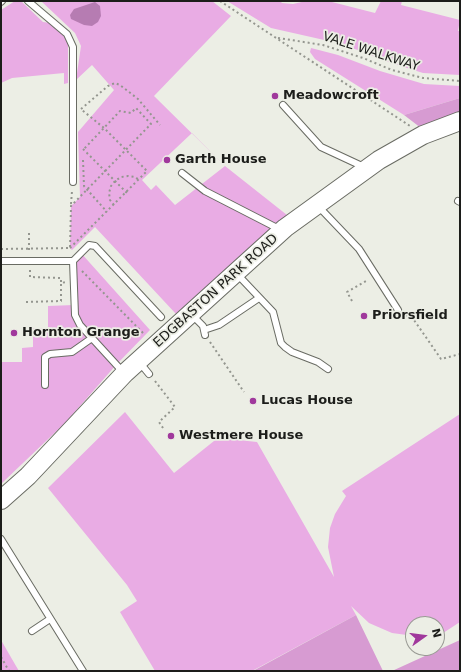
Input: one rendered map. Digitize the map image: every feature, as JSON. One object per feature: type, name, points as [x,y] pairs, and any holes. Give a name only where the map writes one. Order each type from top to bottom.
[{"type":"street","name":"EDGBASTON PARK ROAD","points":[[1,500],[28,476],[124,373],[144,368],[156,346],[282,231],[367,169],[423,135],[460,121]]},
{"type":"lane","points":[[28,1],[67,34],[72,43],[73,182]]},
{"type":"lane","points":[[283,105],[321,146],[367,169]]},
{"type":"lane","points":[[182,174],[205,191],[282,231]]},
{"type":"lane","points":[[317,205],[359,249],[398,310]]},
{"type":"lane","points":[[1,261],[73,261],[89,245],[95,246],[161,317]]},
{"type":"lane","points":[[73,261],[75,315],[80,326],[124,373]]},
{"type":"lane","points":[[236,273],[273,312],[281,343],[292,352],[318,362],[328,369]]},
{"type":"lane","points":[[191,314],[203,326],[205,333],[259,298]]},
{"type":"lane","points":[[45,384],[45,357],[50,354],[72,352],[92,338]]},
{"type":"lane","points":[[1,539],[83,671]]},
{"type":"lane","points":[[32,631],[50,619]]},
{"type":"path","points":[[220,1],[423,135]]},
{"type":"path","name":"VALE WALKWAY","points":[[277,38],[323,45],[363,58],[392,70],[422,78],[460,81]]},
{"type":"path","points":[[72,116],[108,86],[115,83],[120,85],[138,99],[160,124]]},
{"type":"path","points":[[71,206],[88,190],[151,124],[136,108],[131,113],[120,111],[83,149],[84,186],[88,190],[107,212]]},
{"type":"path","points":[[1,249],[70,248],[148,172],[104,128],[81,109]]},
{"type":"path","points":[[83,149],[126,193]]},
{"type":"path","points":[[114,205],[110,200],[109,193],[111,186],[115,181],[121,177],[128,176],[135,177],[139,180]]},
{"type":"path","points":[[70,248],[73,182]]},
{"type":"path","points":[[73,261],[156,346]]},
{"type":"path","points":[[352,301],[347,292],[376,275]]},
{"type":"path","points":[[26,302],[61,301],[61,283],[73,282]]},
{"type":"path","points":[[398,310],[414,320],[441,359],[460,354]]},
{"type":"path","points":[[205,333],[244,392]]},
{"type":"path","points":[[144,368],[175,407],[159,422],[163,428]]},
{"type":"path","points":[[1,657],[8,671]]},
{"type":"shaded area","points":[[15,1],[21,1],[43,22],[51,23],[63,34],[68,44],[68,83],[64,84],[64,73],[12,78],[1,83],[1,10]]},
{"type":"shaded area","points":[[41,1],[212,1],[231,16],[154,96],[192,133],[142,180],[151,190],[156,185],[175,205],[225,166],[287,215],[176,314],[95,227],[72,250],[70,248],[71,206],[80,197],[78,132],[114,90],[92,65],[76,80],[81,46],[75,33]]},
{"type":"shaded area","points":[[227,1],[280,1],[282,3],[293,4],[306,1],[328,1],[375,13],[381,1],[402,1],[401,5],[460,20],[458,31],[460,31],[460,75],[423,73],[391,63],[342,44],[271,28]]},
{"type":"shaded area","points":[[95,2],[100,6],[101,16],[98,22],[92,26],[84,25],[71,19],[70,15],[74,9]]},
{"type":"shaded area","points":[[311,48],[338,55],[380,71],[424,84],[460,86],[460,98],[404,115],[315,59],[310,52]]},
{"type":"shaded area","points":[[460,98],[460,112],[421,128],[404,115]]},
{"type":"shaded area","points":[[81,253],[150,330],[116,365],[66,422],[1,484],[1,362],[22,362],[22,348],[33,347],[33,328],[48,328],[48,306],[74,305],[73,261]]},
{"type":"shaded area","points":[[125,412],[174,473],[224,433],[229,439],[257,442],[334,577],[328,547],[330,528],[335,514],[346,496],[342,491],[460,414],[460,622],[445,632],[445,616],[405,616],[405,635],[392,633],[369,623],[351,606],[356,615],[252,671],[155,671],[120,612],[137,601],[127,585],[48,488]]},
{"type":"shaded area","points":[[356,615],[383,671],[253,671]]},
{"type":"shaded area","points":[[1,640],[16,666],[19,671],[1,671]]},
{"type":"shaded area","points":[[460,640],[460,671],[392,671],[425,656],[445,656],[445,647]]},
{"type":"place","name":"Meadowcroft","points":[[275,96]]},
{"type":"place","name":"Garth House","points":[[167,160]]},
{"type":"place","name":"Priorsfield","points":[[364,316]]},
{"type":"place","name":"Hornton Grange","points":[[14,333]]},
{"type":"place","name":"Lucas House","points":[[253,401]]},
{"type":"place","name":"Westmere House","points":[[171,436]]}]
